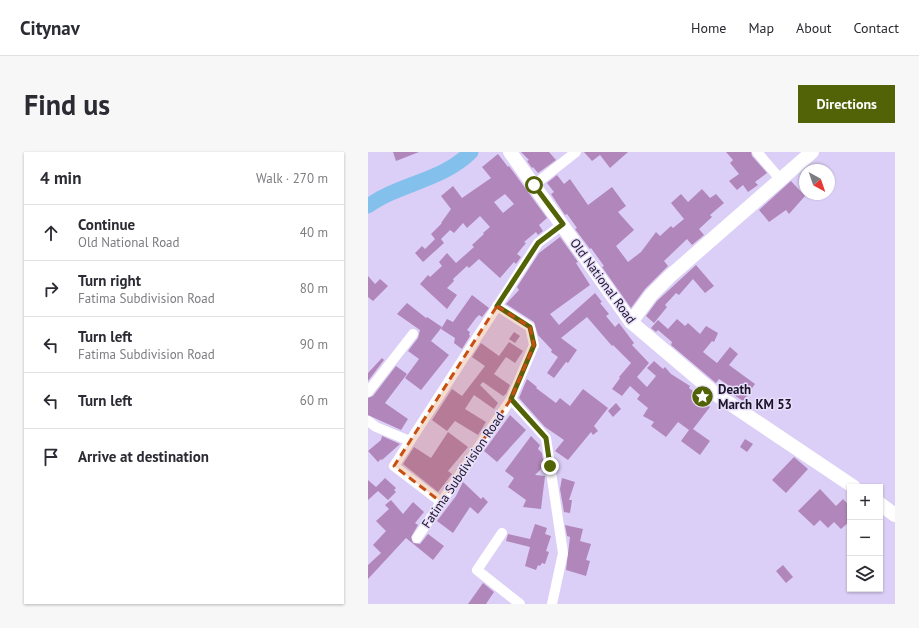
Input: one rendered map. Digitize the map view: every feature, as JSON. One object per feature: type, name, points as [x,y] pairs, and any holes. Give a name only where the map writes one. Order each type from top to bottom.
[{"type":"main road","name":"Old National Road","points":[[510,152],[563,224],[631,322],[717,395],[850,484]]},
{"type":"main road","points":[[631,322],[652,295],[670,276],[780,178],[812,152]]},
{"type":"main road","points":[[883,506],[895,515]]},
{"type":"street","points":[[534,185],[576,152]]},
{"type":"street","points":[[757,152],[780,178]]},
{"type":"street","points":[[441,502],[394,466],[538,243],[563,224]]},
{"type":"street","name":"Fatima Subdivision Road","points":[[417,538],[511,399],[534,345],[530,327],[497,306]]},
{"type":"street","points":[[368,392],[413,334]]},
{"type":"street","points":[[511,399],[546,438],[562,553],[552,604]]},
{"type":"street","points":[[368,421],[376,427],[410,440]]},
{"type":"street","points":[[502,533],[477,570],[520,604]]},
{"type":"highlighted area","points":[[497,306],[530,327],[534,345],[511,399],[441,502],[394,466]]},
{"type":"building","points":[[393,152],[419,152],[396,161]]},
{"type":"building","points":[[521,152],[549,152],[556,160],[538,173],[533,167],[532,168],[527,161],[529,160]]},
{"type":"building","points":[[584,152],[628,152],[610,168],[600,155],[592,161]]},
{"type":"building","points":[[726,152],[751,152],[752,156],[767,173],[755,182],[758,185],[748,192],[743,185],[737,190],[729,181],[739,174],[730,163],[733,160]]},
{"type":"building","points":[[498,154],[508,167],[509,166],[547,218],[539,225],[543,231],[538,235],[536,232],[524,242],[526,243],[517,254],[521,257],[516,264],[514,262],[500,278],[479,259],[469,268],[467,266],[453,279],[454,281],[447,288],[457,295],[447,309],[420,284],[428,275],[430,277],[442,266],[439,262],[447,253],[456,263],[474,247],[472,245],[490,227],[480,216],[467,228],[463,223],[454,233],[450,230],[441,239],[444,243],[423,262],[415,253],[422,246],[425,249],[435,239],[431,234],[442,223],[451,209],[441,196],[453,186],[462,198],[491,178],[482,167]],"holes":[[[505,194],[514,204],[503,213],[494,202]]]},
{"type":"building","points":[[557,175],[564,184],[570,179],[588,205],[612,187],[626,206],[618,212],[634,230],[616,246],[628,262],[641,252],[656,232],[660,236],[671,226],[673,228],[684,219],[671,203],[681,194],[688,202],[702,189],[710,198],[716,194],[724,203],[710,215],[712,217],[699,229],[704,235],[692,245],[687,239],[664,261],[668,266],[645,289],[631,308],[602,267],[604,266],[575,229],[577,228],[567,214],[565,215],[551,194],[554,192],[547,183]]},
{"type":"building","points":[[791,181],[799,190],[799,200],[801,200],[789,214],[786,210],[769,222],[759,210]]},
{"type":"building","points":[[560,237],[578,262],[576,263],[590,285],[550,314],[559,325],[595,293],[602,302],[600,303],[609,314],[606,316],[615,327],[619,323],[634,343],[632,345],[649,363],[637,377],[647,387],[656,376],[647,368],[654,361],[663,369],[665,367],[671,374],[690,386],[689,388],[710,407],[693,429],[710,441],[700,455],[681,441],[689,430],[678,422],[666,437],[651,426],[654,422],[643,416],[648,408],[637,399],[640,395],[630,386],[622,396],[612,389],[620,378],[619,377],[631,363],[613,345],[612,346],[587,317],[561,338],[577,350],[568,363],[566,362],[554,378],[547,373],[558,357],[551,352],[552,350],[538,335],[534,322],[506,304],[519,290],[517,287],[539,253]]},
{"type":"building","points":[[696,265],[714,286],[705,293],[693,279],[679,295],[676,293],[665,305],[667,307],[654,323],[646,316],[657,301]]},
{"type":"building","points":[[368,276],[375,284],[380,279],[388,286],[373,301],[368,297]]},
{"type":"building","points":[[472,295],[489,308],[482,317],[479,315],[476,318],[467,330],[470,332],[470,336],[462,349],[454,343],[455,338],[441,329],[447,319],[453,322]]},
{"type":"building","points":[[407,303],[426,318],[427,317],[442,327],[431,341],[449,355],[421,390],[405,378],[419,359],[408,351],[418,338],[420,330],[397,314]]},
{"type":"building","points":[[677,319],[685,326],[688,323],[700,334],[706,326],[718,333],[714,342],[712,341],[703,352],[717,363],[730,347],[738,354],[729,365],[755,384],[743,401],[731,393],[734,389],[719,379],[716,383],[671,345],[672,342],[658,330],[656,332],[651,328],[658,320],[668,329]]},
{"type":"building","points":[[514,332],[520,336],[515,343],[509,339]]},
{"type":"building","points":[[509,342],[523,351],[515,363],[506,357],[494,374],[510,385],[506,394],[503,396],[483,382],[480,385],[498,403],[494,409],[474,395],[465,409],[486,422],[478,435],[455,421],[447,431],[432,420],[452,389],[462,396],[485,366],[472,357],[481,343],[499,356]]},
{"type":"building","points":[[382,358],[384,360],[368,381],[368,373]]},
{"type":"building","points":[[396,366],[407,374],[385,403],[408,419],[401,430],[368,415],[368,398],[373,396]]},
{"type":"building","points":[[527,379],[556,403],[560,398],[570,406],[583,389],[608,408],[594,426],[598,431],[593,435],[591,432],[568,460],[555,451],[564,440],[545,427],[519,398]]},
{"type":"building","points":[[616,403],[621,409],[613,417],[608,411]]},
{"type":"building","points":[[510,415],[526,430],[497,462],[484,451]]},
{"type":"building","points":[[448,432],[468,447],[448,471],[452,474],[438,492],[403,464],[414,447],[431,458]]},
{"type":"building","points":[[382,436],[400,444],[378,462],[368,451],[381,440]]},
{"type":"building","points":[[531,436],[540,445],[538,449],[542,453],[544,466],[535,475],[545,476],[541,509],[523,507],[526,500],[508,487],[514,478],[505,471]]},
{"type":"building","points":[[745,439],[753,444],[747,452],[740,447]]},
{"type":"building","points":[[794,457],[808,469],[786,493],[772,480]]},
{"type":"building","points":[[385,478],[396,488],[394,490],[396,492],[388,500],[378,491],[368,500],[368,480],[376,487]]},
{"type":"building","points":[[562,478],[575,482],[569,500],[572,500],[570,513],[564,512],[560,489]]},
{"type":"building","points":[[463,482],[481,499],[483,497],[488,502],[478,514],[470,507],[453,533],[437,521],[456,496]]},
{"type":"building","points":[[820,489],[836,506],[843,499],[847,503],[847,524],[841,529],[834,522],[828,528],[820,520],[814,526],[798,511]]},
{"type":"building","points":[[391,500],[403,514],[413,502],[424,512],[415,523],[418,525],[411,537],[413,543],[420,544],[428,534],[444,546],[433,560],[406,538],[368,579],[368,565],[381,553],[373,545],[386,531],[376,521],[389,509],[385,505]]},
{"type":"building","points":[[535,524],[547,528],[545,534],[551,536],[546,551],[549,552],[545,564],[542,563],[540,566],[538,565],[536,570],[525,566],[530,547],[506,541],[508,534],[530,539]]},
{"type":"building","points":[[565,525],[583,529],[580,541],[591,544],[586,560],[590,561],[586,576],[566,570],[570,537],[567,536]]},
{"type":"building","points":[[783,565],[793,577],[786,583],[776,571]]},
{"type":"building","points":[[483,583],[494,592],[486,604],[468,604]]},
{"type":"waterway","points":[[368,206],[380,198],[434,176],[460,162],[471,152]]},
{"type":"place","name":"Death March KM 53","points":[[703,396]]},
{"type":"route","points":[[534,185],[563,224],[538,243],[497,306],[530,327],[534,345],[511,399],[546,438],[550,466]]}]
